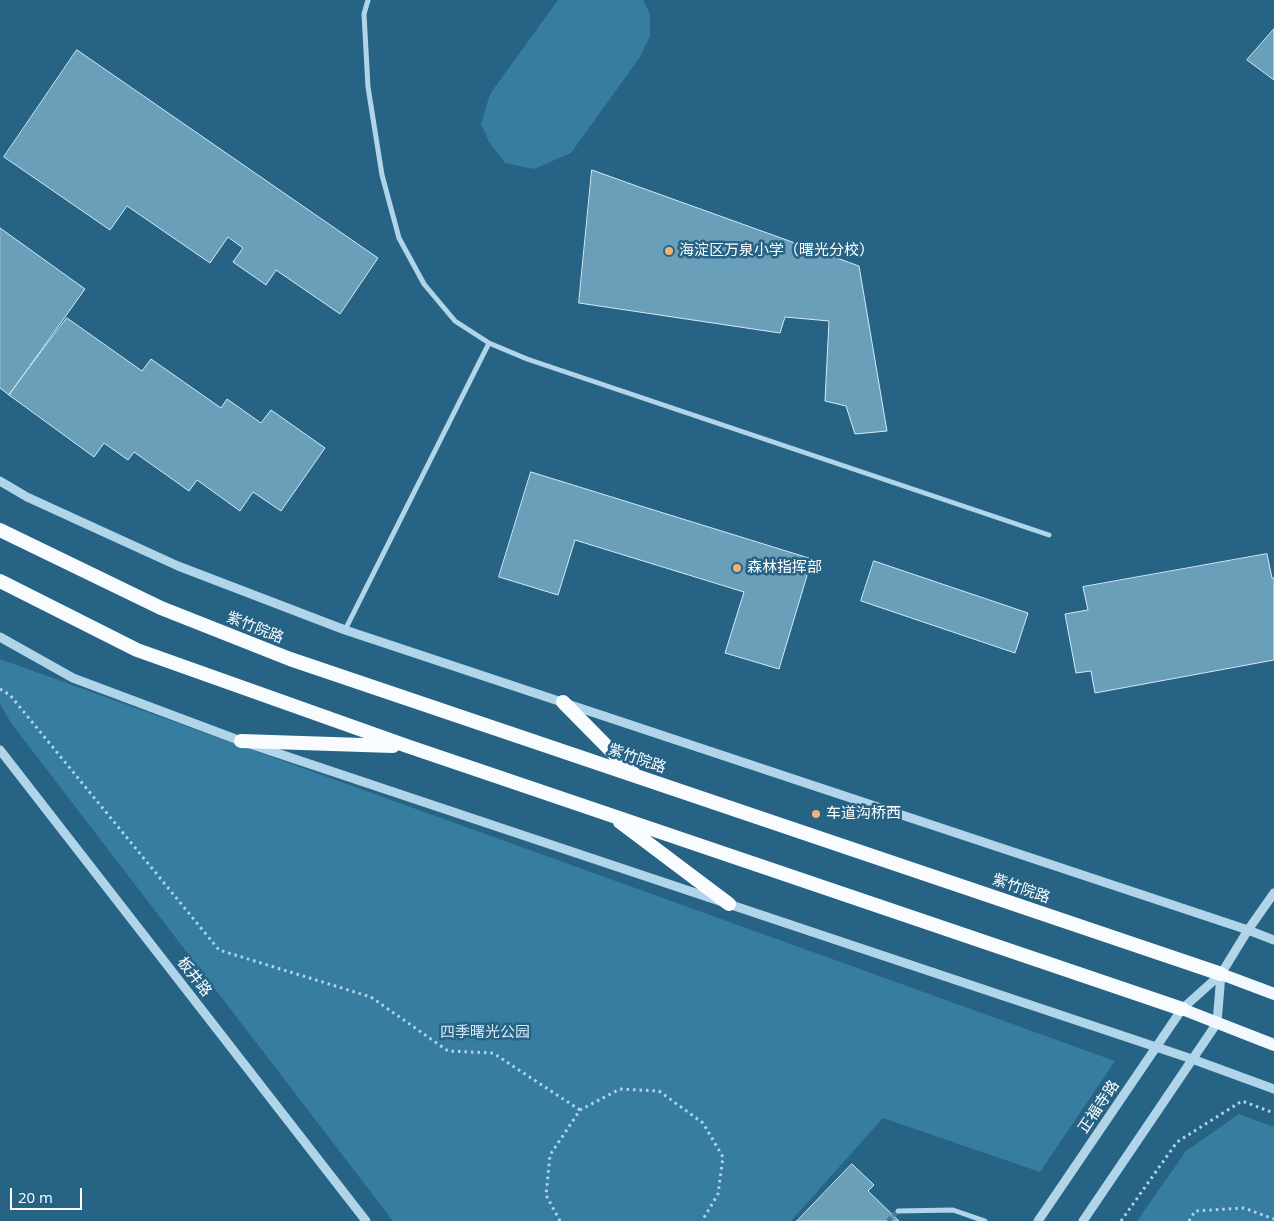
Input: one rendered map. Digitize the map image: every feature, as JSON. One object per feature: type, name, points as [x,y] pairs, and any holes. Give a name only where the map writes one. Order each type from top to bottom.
[{"type":"highway","name":"紫竹院路","points":[[0,530],[161,608],[290,659],[1221,974]]},
{"type":"highway","points":[[0,581],[137,650],[407,746],[1182,1009]]},
{"type":"highway","points":[[563,702],[636,776]]},
{"type":"highway","points":[[241,742],[407,746]]},
{"type":"highway","points":[[609,814],[729,904]]},
{"type":"main road","name":"紫竹院路","points":[[1221,974],[1274,994]]},
{"type":"main road","points":[[1182,1009],[1274,1045]]},
{"type":"street","points":[[368,0],[364,14],[368,87],[382,175],[399,238],[424,284],[455,322],[489,344],[527,359],[1049,535]]},
{"type":"street","points":[[346,630],[489,344]]},
{"type":"street","name":"紫竹院路","points":[[0,481],[27,497],[178,566],[346,630],[1274,940]]},
{"type":"street","points":[[0,637],[73,678],[241,742],[1192,1059],[1274,1089]]},
{"type":"street","name":"板井路","points":[[0,750],[366,1221]]},
{"type":"street","points":[[1083,1221],[1217,1023],[1221,974],[1274,893]]},
{"type":"street","name":"正福寺路","points":[[1038,1221],[1182,1009],[1221,974]]},
{"type":"street","points":[[898,1211],[953,1210],[985,1221]]},
{"type":"path","points":[[0,689],[10,694],[219,950],[371,997],[448,1051],[494,1053],[580,1110]]},
{"type":"path","points":[[560,1221],[546,1195],[550,1155],[580,1110],[620,1089],[659,1090],[703,1123],[723,1157],[718,1194],[702,1221]]},
{"type":"path","points":[[1121,1221],[1177,1142],[1242,1101],[1274,1113]]},
{"type":"path","points":[[1188,1221],[1195,1211],[1244,1208],[1274,1219]]},
{"type":"green space","points":[[558,0],[643,0],[650,14],[650,36],[640,57],[571,153],[534,169],[505,163],[489,142],[481,124],[490,94]]},
{"type":"green space","name":"四季曙光公园","points":[[0,659],[1115,1061],[1040,1172],[883,1118],[791,1221],[393,1221],[11,723],[0,704]]},
{"type":"green space","points":[[1239,1114],[1274,1127],[1274,1221],[1137,1221],[1186,1151]]},
{"type":"building","points":[[1274,29],[1274,80],[1247,60]]},
{"type":"building","points":[[77,50],[378,258],[340,314],[276,270],[266,285],[233,262],[243,248],[228,237],[210,263],[127,206],[110,230],[4,157]]},
{"type":"building","points":[[592,170],[859,266],[887,431],[855,434],[846,406],[825,401],[829,321],[785,317],[780,333],[579,303]]},
{"type":"building","points":[[0,228],[85,289],[9,395],[0,388]]},
{"type":"building","points":[[67,318],[142,371],[151,359],[221,408],[227,399],[261,423],[271,410],[325,448],[281,511],[253,492],[240,511],[197,480],[189,491],[134,452],[128,460],[104,443],[94,457],[9,395]]},
{"type":"building","name":"森林指挥部","points":[[531,472],[812,559],[779,669],[725,653],[744,592],[575,540],[558,595],[499,577]]},
{"type":"building","points":[[1267,554],[1272,578],[1274,578],[1274,660],[1095,693],[1091,671],[1076,673],[1065,614],[1088,610],[1083,587]]},
{"type":"building","points":[[874,561],[1028,613],[1015,653],[861,601]]},
{"type":"building","points":[[852,1164],[874,1185],[868,1191],[899,1221],[797,1221]]},
{"type":"tunnel","points":[[888,1221],[898,1211]]},
{"type":"place","name":"海淀区万泉小学（曙光分校）","points":[[669,251]]},
{"type":"place","name":"森林指挥部","points":[[737,568]]},
{"type":"place","name":"车道沟桥西","points":[[816,814]]}]
